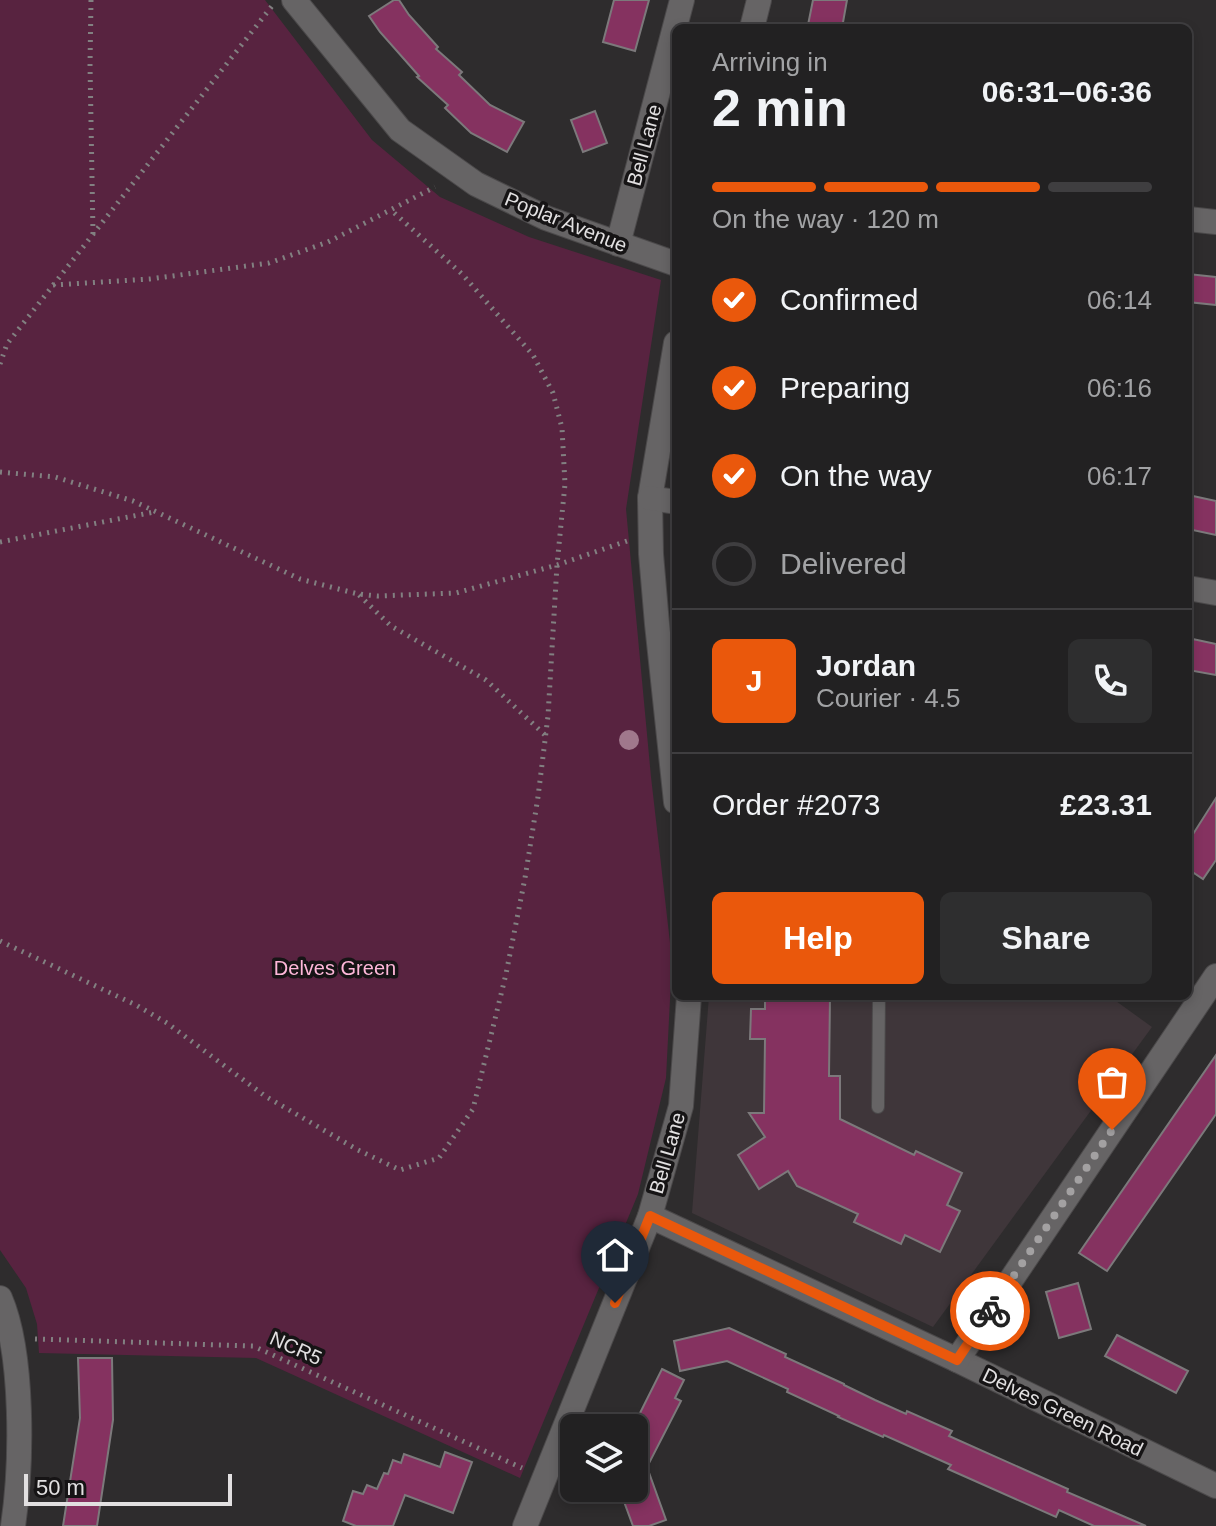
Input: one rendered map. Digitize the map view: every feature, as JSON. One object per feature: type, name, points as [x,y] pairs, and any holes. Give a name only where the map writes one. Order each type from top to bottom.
[{"type":"street","name":"Poplar Avenue","points":[[294,0],[400,130],[476,184],[546,218],[672,263]]},
{"type":"street","name":"Bell Lane","points":[[676,24],[682,0]]},
{"type":"street","points":[[753,24],[759,0]]},
{"type":"street","name":"Bell Lane","points":[[618,244],[672,38]]},
{"type":"street","points":[[1192,219],[1216,222]]},
{"type":"street","points":[[672,367],[650,498],[657,624],[672,765]]},
{"type":"street","points":[[650,498],[672,501]]},
{"type":"street","points":[[1192,589],[1216,593]]},
{"type":"street","points":[[957,1360],[1216,976]]},
{"type":"street","name":"Bell Lane","points":[[525,1526],[650,1216],[681,1106],[689,1000]]},
{"type":"street","name":"Delves Green Road","points":[[650,1216],[1216,1486]]},
{"type":"street","points":[[0,1298],[12,1338],[19,1409],[17,1500],[13,1526]]},
{"type":"lane","points":[[878,1107],[879,1000]]},
{"type":"path","points":[[91,0],[93,235]]},
{"type":"path","points":[[0,364],[7,344],[277,0]]},
{"type":"path","points":[[53,285],[150,279],[269,263],[328,242],[461,173]]},
{"type":"path","points":[[0,941],[136,1005],[167,1023],[265,1096],[358,1150],[400,1170],[439,1158],[473,1109],[506,974],[538,797],[565,484],[562,428],[553,393],[533,355],[462,274],[391,210]]},
{"type":"path","points":[[0,472],[55,477],[133,501],[300,579],[377,596],[456,593],[557,565],[651,532]]},
{"type":"path","points":[[0,542],[155,512]]},
{"type":"path","points":[[358,594],[391,626],[486,680],[545,736]]},
{"type":"path","name":"NCR5","points":[[12,1338],[253,1346],[545,1479]]},
{"type":"shaded area","points":[[709,1000],[1115,1000],[1152,1027],[933,1327],[692,1213]]},
{"type":"green space","name":"Delves Green","points":[[0,0],[265,0],[372,140],[440,197],[529,237],[661,280],[626,509],[672,960],[666,1078],[638,1194],[520,1478],[256,1358],[39,1353],[37,1324],[26,1288],[0,1250]]},
{"type":"building","points":[[399,0],[438,47],[436,49],[462,72],[459,75],[490,105],[524,122],[507,152],[471,133],[445,108],[448,105],[417,77],[380,32],[369,16]]},
{"type":"building","points":[[614,0],[649,0],[635,51],[603,42]]},
{"type":"building","points":[[813,0],[847,0],[843,24],[808,24]]},
{"type":"building","points":[[595,111],[607,143],[583,152],[571,120]]},
{"type":"building","points":[[1192,274],[1216,277],[1216,305],[1192,302]]},
{"type":"building","points":[[1193,496],[1216,501],[1216,535],[1192,530]]},
{"type":"building","points":[[1192,639],[1216,644],[1216,675],[1192,671]]},
{"type":"building","points":[[1216,798],[1216,860],[1203,879],[1192,872],[1192,836]]},
{"type":"building","points":[[765,1000],[830,1000],[829,1076],[840,1076],[840,1119],[914,1155],[916,1151],[962,1173],[947,1205],[960,1211],[940,1252],[905,1235],[901,1244],[854,1222],[858,1214],[797,1186],[788,1171],[759,1189],[738,1155],[765,1137],[749,1113],[764,1113],[765,1039],[750,1039],[751,1009],[765,1009]]},
{"type":"building","points":[[1216,1055],[1216,1114],[1107,1271],[1079,1253]]},
{"type":"building","points":[[1078,1283],[1091,1329],[1059,1338],[1046,1292]]},
{"type":"building","points":[[729,1328],[875,1400],[952,1431],[949,1436],[1146,1526],[1094,1526],[1059,1510],[1056,1517],[948,1469],[951,1465],[838,1417],[787,1392],[788,1389],[727,1361],[680,1371],[674,1341]]},
{"type":"building","points":[[1117,1335],[1188,1371],[1176,1393],[1105,1356]]},
{"type":"building","points":[[78,1358],[112,1358],[113,1420],[97,1526],[63,1526],[80,1418]]},
{"type":"building","points":[[662,1369],[684,1380],[675,1398],[681,1401],[648,1465],[648,1414],[640,1414]]},
{"type":"building","points":[[445,1452],[472,1462],[453,1513],[405,1495],[393,1526],[356,1526],[343,1521],[353,1491],[363,1494],[367,1485],[377,1489],[393,1460],[401,1463],[404,1454],[440,1467]]},
{"type":"building","points":[[648,1470],[666,1520],[649,1526],[633,1526],[624,1502],[648,1502]]},
{"type":"way so far","points":[[990,1311],[1112,1130]]},
{"type":"route","points":[[615,1303],[650,1216],[957,1360],[990,1311]]}]
